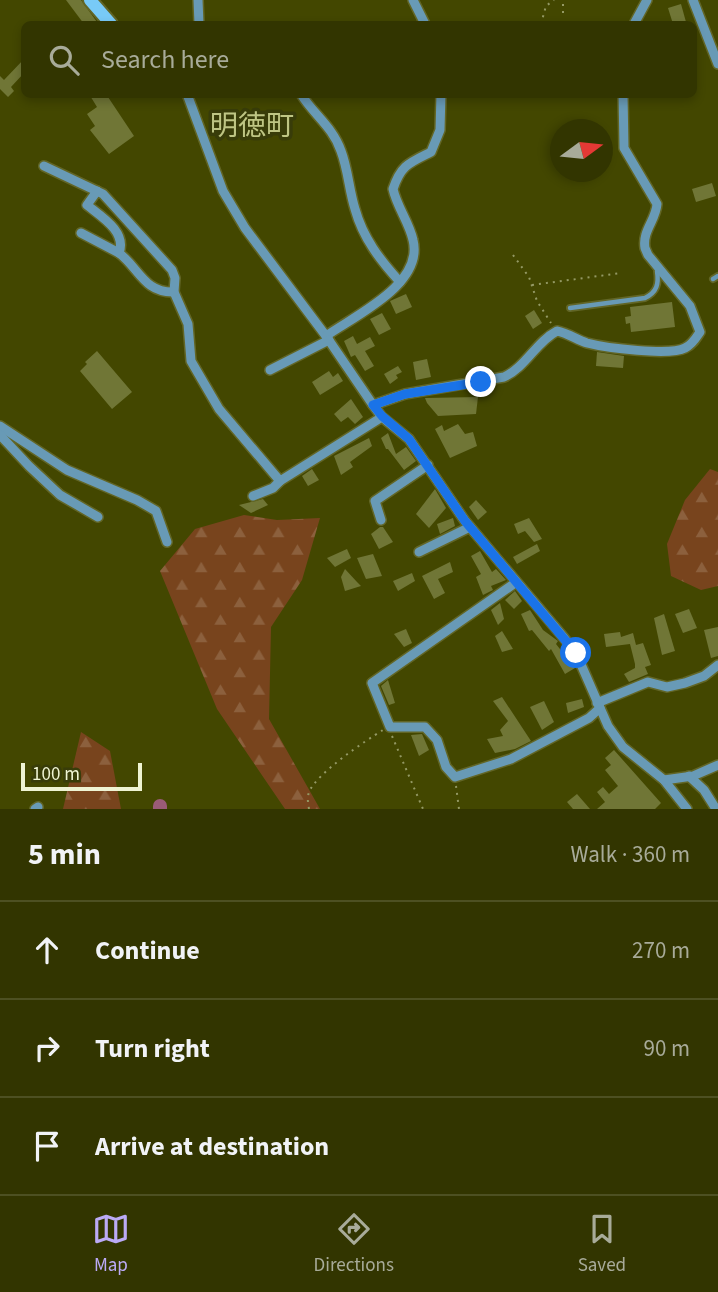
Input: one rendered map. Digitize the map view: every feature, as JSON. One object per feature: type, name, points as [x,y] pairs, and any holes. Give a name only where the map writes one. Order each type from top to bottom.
[{"type":"street","points":[[90,0],[108,21]]},
{"type":"street","points":[[198,0],[199,21]]},
{"type":"street","points":[[413,0],[424,21]]},
{"type":"street","points":[[636,21],[647,0]]},
{"type":"street","points":[[693,0],[718,64]]},
{"type":"street","points":[[188,98],[223,191],[245,228],[328,338],[373,405],[409,439],[470,527],[576,653],[607,726],[623,747],[664,780],[687,809]]},
{"type":"street","points":[[303,98],[310,109],[324,120],[341,150],[355,210],[366,237],[383,264],[400,282]]},
{"type":"street","points":[[270,370],[328,338],[391,292],[411,268],[414,242],[393,189],[398,172],[431,152],[440,130],[441,98]]},
{"type":"street","points":[[373,405],[405,394],[504,377],[516,371],[548,337],[561,331],[585,343],[615,348],[670,351],[684,349],[700,332],[690,306],[648,255],[643,243],[657,204],[624,148],[623,98]]},
{"type":"street","points":[[44,166],[103,194],[172,270],[175,278],[173,292],[188,324],[191,361],[219,409],[280,481]]},
{"type":"street","points":[[97,191],[87,205],[116,230],[121,247],[119,253]]},
{"type":"street","points":[[81,233],[119,253],[152,288],[173,292]]},
{"type":"street","points":[[253,496],[273,488],[382,416]]},
{"type":"street","points":[[0,426],[67,470],[138,500],[156,511],[167,542]]},
{"type":"street","points":[[0,435],[60,495],[98,517]]},
{"type":"street","points":[[381,520],[375,501],[428,465]]},
{"type":"street","points":[[419,552],[470,527]]},
{"type":"street","points":[[516,583],[372,683],[390,727],[425,727],[437,740],[446,768],[455,777],[511,759],[589,718],[598,706],[645,683],[667,687],[685,683],[704,676],[718,665]]},
{"type":"street","points":[[664,780],[690,776],[718,765]]},
{"type":"street","points":[[690,776],[704,790],[716,809]]},
{"type":"lane","points":[[570,308],[648,297],[657,287],[657,266]]},
{"type":"path","points":[[542,21],[547,6],[554,0]]},
{"type":"path","points":[[563,13],[564,0]]},
{"type":"path","points":[[513,255],[532,285],[542,311],[561,331]]},
{"type":"path","points":[[532,285],[621,273]]},
{"type":"path","points":[[309,809],[308,797],[313,785],[356,748],[390,727],[423,809]]},
{"type":"path","points":[[455,777],[459,809]]},
{"type":"green space","points":[[710,469],[718,472],[718,586],[701,590],[671,576],[667,544],[685,500]]},
{"type":"green space","points":[[244,515],[277,520],[320,518],[302,580],[271,627],[269,719],[320,809],[285,809],[217,709],[160,571],[195,529]]},
{"type":"green space","points":[[81,732],[110,751],[121,809],[63,809]]},
{"type":"building","points":[[66,0],[81,0],[96,21],[82,21]]},
{"type":"building","points":[[681,4],[686,21],[672,21],[668,8]]},
{"type":"building","points":[[21,62],[21,76],[11,87],[14,91],[8,97],[0,89],[0,76],[4,80]]},
{"type":"building","points":[[91,98],[109,98],[134,136],[109,154],[90,130],[95,126],[87,114],[97,107]]},
{"type":"building","points":[[712,183],[716,196],[696,202],[692,189]]},
{"type":"building","points":[[406,294],[412,307],[396,314],[390,301]]},
{"type":"building","points":[[672,302],[675,327],[631,332],[630,323],[626,324],[625,317],[631,316],[630,307]]},
{"type":"building","points":[[534,310],[542,323],[533,329],[525,316]]},
{"type":"building","points":[[382,313],[391,329],[379,335],[370,319]]},
{"type":"building","points":[[353,336],[357,344],[370,337],[375,346],[365,351],[374,366],[365,371],[355,355],[351,357],[344,341]]},
{"type":"building","points":[[97,351],[132,392],[112,409],[80,371]]},
{"type":"building","points":[[597,352],[624,356],[623,368],[596,366]]},
{"type":"building","points":[[427,359],[431,377],[416,380],[413,362]]},
{"type":"building","points":[[398,366],[402,372],[396,375],[398,378],[390,384],[384,374]]},
{"type":"building","points":[[329,371],[333,377],[338,373],[343,381],[320,395],[312,382]]},
{"type":"building","points":[[478,397],[476,414],[438,416],[425,398]]},
{"type":"building","points":[[351,399],[363,417],[355,424],[348,417],[341,422],[334,414]]},
{"type":"building","points":[[458,424],[465,434],[473,432],[477,446],[450,458],[435,429],[442,425],[444,431]]},
{"type":"building","points":[[388,433],[396,454],[406,447],[416,461],[404,470],[386,449],[381,438]]},
{"type":"building","points":[[369,438],[372,446],[350,462],[353,467],[341,475],[334,456]]},
{"type":"building","points":[[312,469],[319,480],[308,486],[302,476]]},
{"type":"building","points":[[435,489],[446,508],[429,528],[416,514]]},
{"type":"building","points":[[263,499],[268,505],[251,513],[239,505]]},
{"type":"building","points":[[476,500],[487,512],[478,520],[469,507]]},
{"type":"building","points":[[453,518],[455,526],[440,534],[437,524]]},
{"type":"building","points":[[529,518],[542,539],[534,542],[525,531],[518,534],[514,524]]},
{"type":"building","points":[[383,527],[393,542],[379,549],[371,534]]},
{"type":"building","points":[[537,544],[540,551],[517,564],[513,557]]},
{"type":"building","points":[[347,549],[351,558],[335,567],[327,558]]},
{"type":"building","points":[[480,551],[492,572],[496,569],[506,580],[491,586],[493,590],[483,595],[476,577],[481,574],[471,556]]},
{"type":"building","points":[[373,554],[382,576],[366,579],[357,558]]},
{"type":"building","points":[[450,562],[453,572],[438,579],[445,593],[434,599],[422,576]]},
{"type":"building","points":[[345,569],[361,586],[345,591],[341,577]]},
{"type":"building","points":[[412,573],[415,581],[398,591],[393,581]]},
{"type":"building","points":[[515,591],[522,601],[514,609],[505,600]]},
{"type":"building","points":[[500,603],[504,619],[498,625],[491,610]]},
{"type":"building","points":[[689,609],[697,628],[683,633],[675,614]]},
{"type":"building","points":[[530,610],[543,630],[558,641],[556,644],[575,668],[565,674],[551,649],[549,651],[532,630],[529,631],[521,614]]},
{"type":"building","points":[[664,614],[675,651],[662,655],[654,618]]},
{"type":"building","points":[[718,627],[718,656],[711,658],[704,630]]},
{"type":"building","points":[[406,629],[412,643],[404,647],[394,634]]},
{"type":"building","points":[[502,631],[513,649],[502,652],[495,636]]},
{"type":"building","points":[[620,632],[621,637],[633,633],[636,645],[643,643],[651,665],[645,667],[648,674],[629,682],[624,674],[635,668],[630,644],[606,647],[604,634]]},
{"type":"building","points":[[388,680],[395,703],[389,705],[381,686]]},
{"type":"building","points":[[502,697],[531,741],[515,749],[495,753],[487,739],[503,736],[500,730],[508,721],[493,701]]},
{"type":"building","points":[[582,699],[584,707],[568,713],[566,703]]},
{"type":"building","points":[[544,701],[554,722],[542,730],[530,707]]},
{"type":"building","points":[[422,734],[429,750],[419,756],[411,735]]},
{"type":"building","points":[[614,750],[661,803],[655,809],[597,809],[605,802],[597,792],[603,787],[609,794],[618,786],[605,770],[611,765],[605,758]]},
{"type":"building","points":[[577,794],[590,809],[573,809],[567,802]]},
{"type":"district","name":"明徳町","points":[[252,125]]},
{"type":"route","points":[[481,382],[405,394],[373,405],[409,439],[465,521],[576,653]]}]
